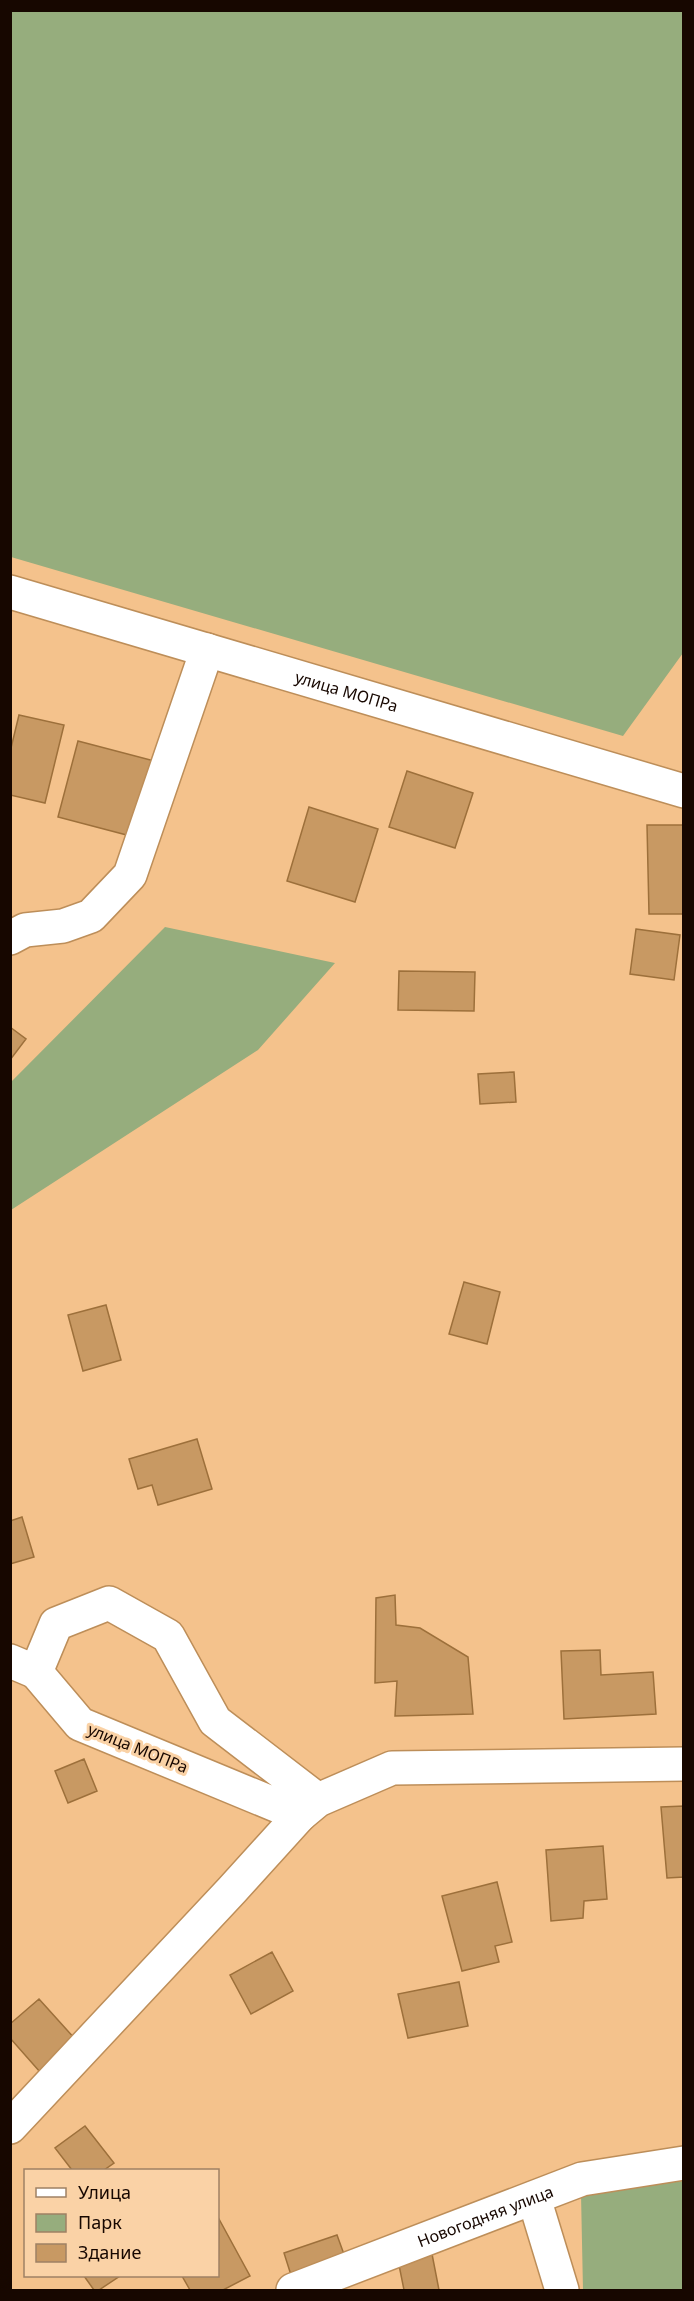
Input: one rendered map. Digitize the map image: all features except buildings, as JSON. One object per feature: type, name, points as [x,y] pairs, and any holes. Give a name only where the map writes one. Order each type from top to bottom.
[{"type":"street","name":"улица МОПРа","points":[[10,592],[684,791]]},
{"type":"street","points":[[10,938],[25,930],[63,926],[91,916],[130,875],[207,650]]},
{"type":"street","name":"улица МОПРа","points":[[109,1603],[168,1636],[215,1721],[309,1807],[80,1724],[23,1667],[56,1624],[109,1603]]},
{"type":"street","points":[[10,2127],[309,1807],[392,1768],[684,1764]]},
{"type":"street","name":"Новогодняя улица","points":[[293,2290],[582,2179],[684,2163]]},
{"type":"street","points":[[534,2198],[562,2290]]},
{"type":"green space","points":[[10,11],[683,11],[683,653],[623,736],[11,557]]},
{"type":"green space","points":[[165,927],[335,963],[258,1050],[11,1210],[11,1082]]},
{"type":"green space","points":[[683,2181],[683,2290],[583,2290],[581,2194]]}]
